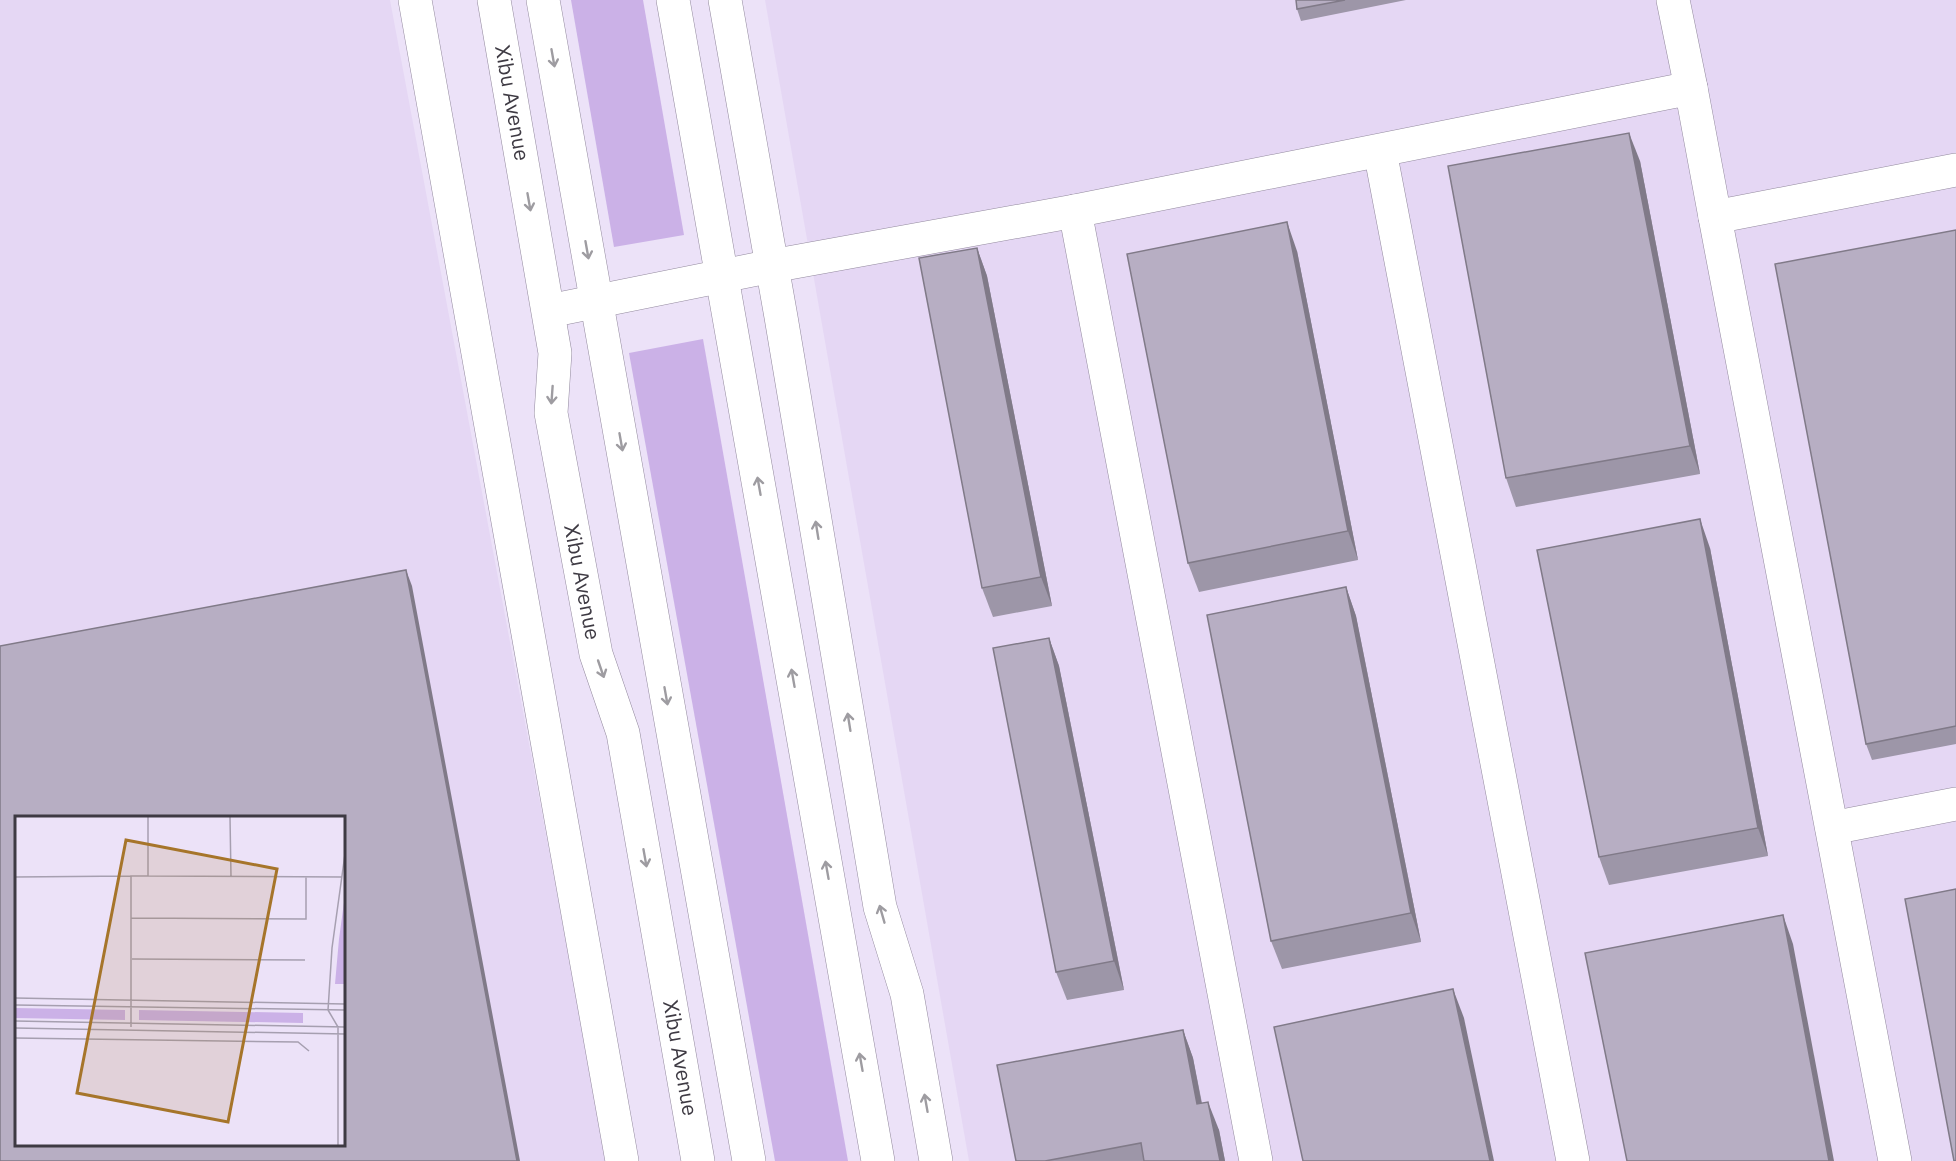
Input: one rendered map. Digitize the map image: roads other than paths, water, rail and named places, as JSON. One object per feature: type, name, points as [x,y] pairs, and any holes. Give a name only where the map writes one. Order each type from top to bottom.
[{"type":"street","points":[[415,0],[622,1161]]},
{"type":"street","name":"Xibu Avenue","points":[[494,0],[555,353],[551,413],[596,654],[623,734],[698,1161]]},
{"type":"street","points":[[543,0],[749,1161]]},
{"type":"street","points":[[673,0],[878,1161]]},
{"type":"street","points":[[725,0],[880,907],[907,994],[936,1161]]},
{"type":"street","points":[[1673,0],[1895,1161]]},
{"type":"street","points":[[549,311],[772,266],[1075,211],[1690,88]]},
{"type":"street","points":[[1380,151],[1573,1161]]},
{"type":"street","points":[[1715,217],[1956,170]]},
{"type":"street","points":[[1075,211],[1256,1161]]},
{"type":"street","points":[[1832,828],[1956,804]]}]
